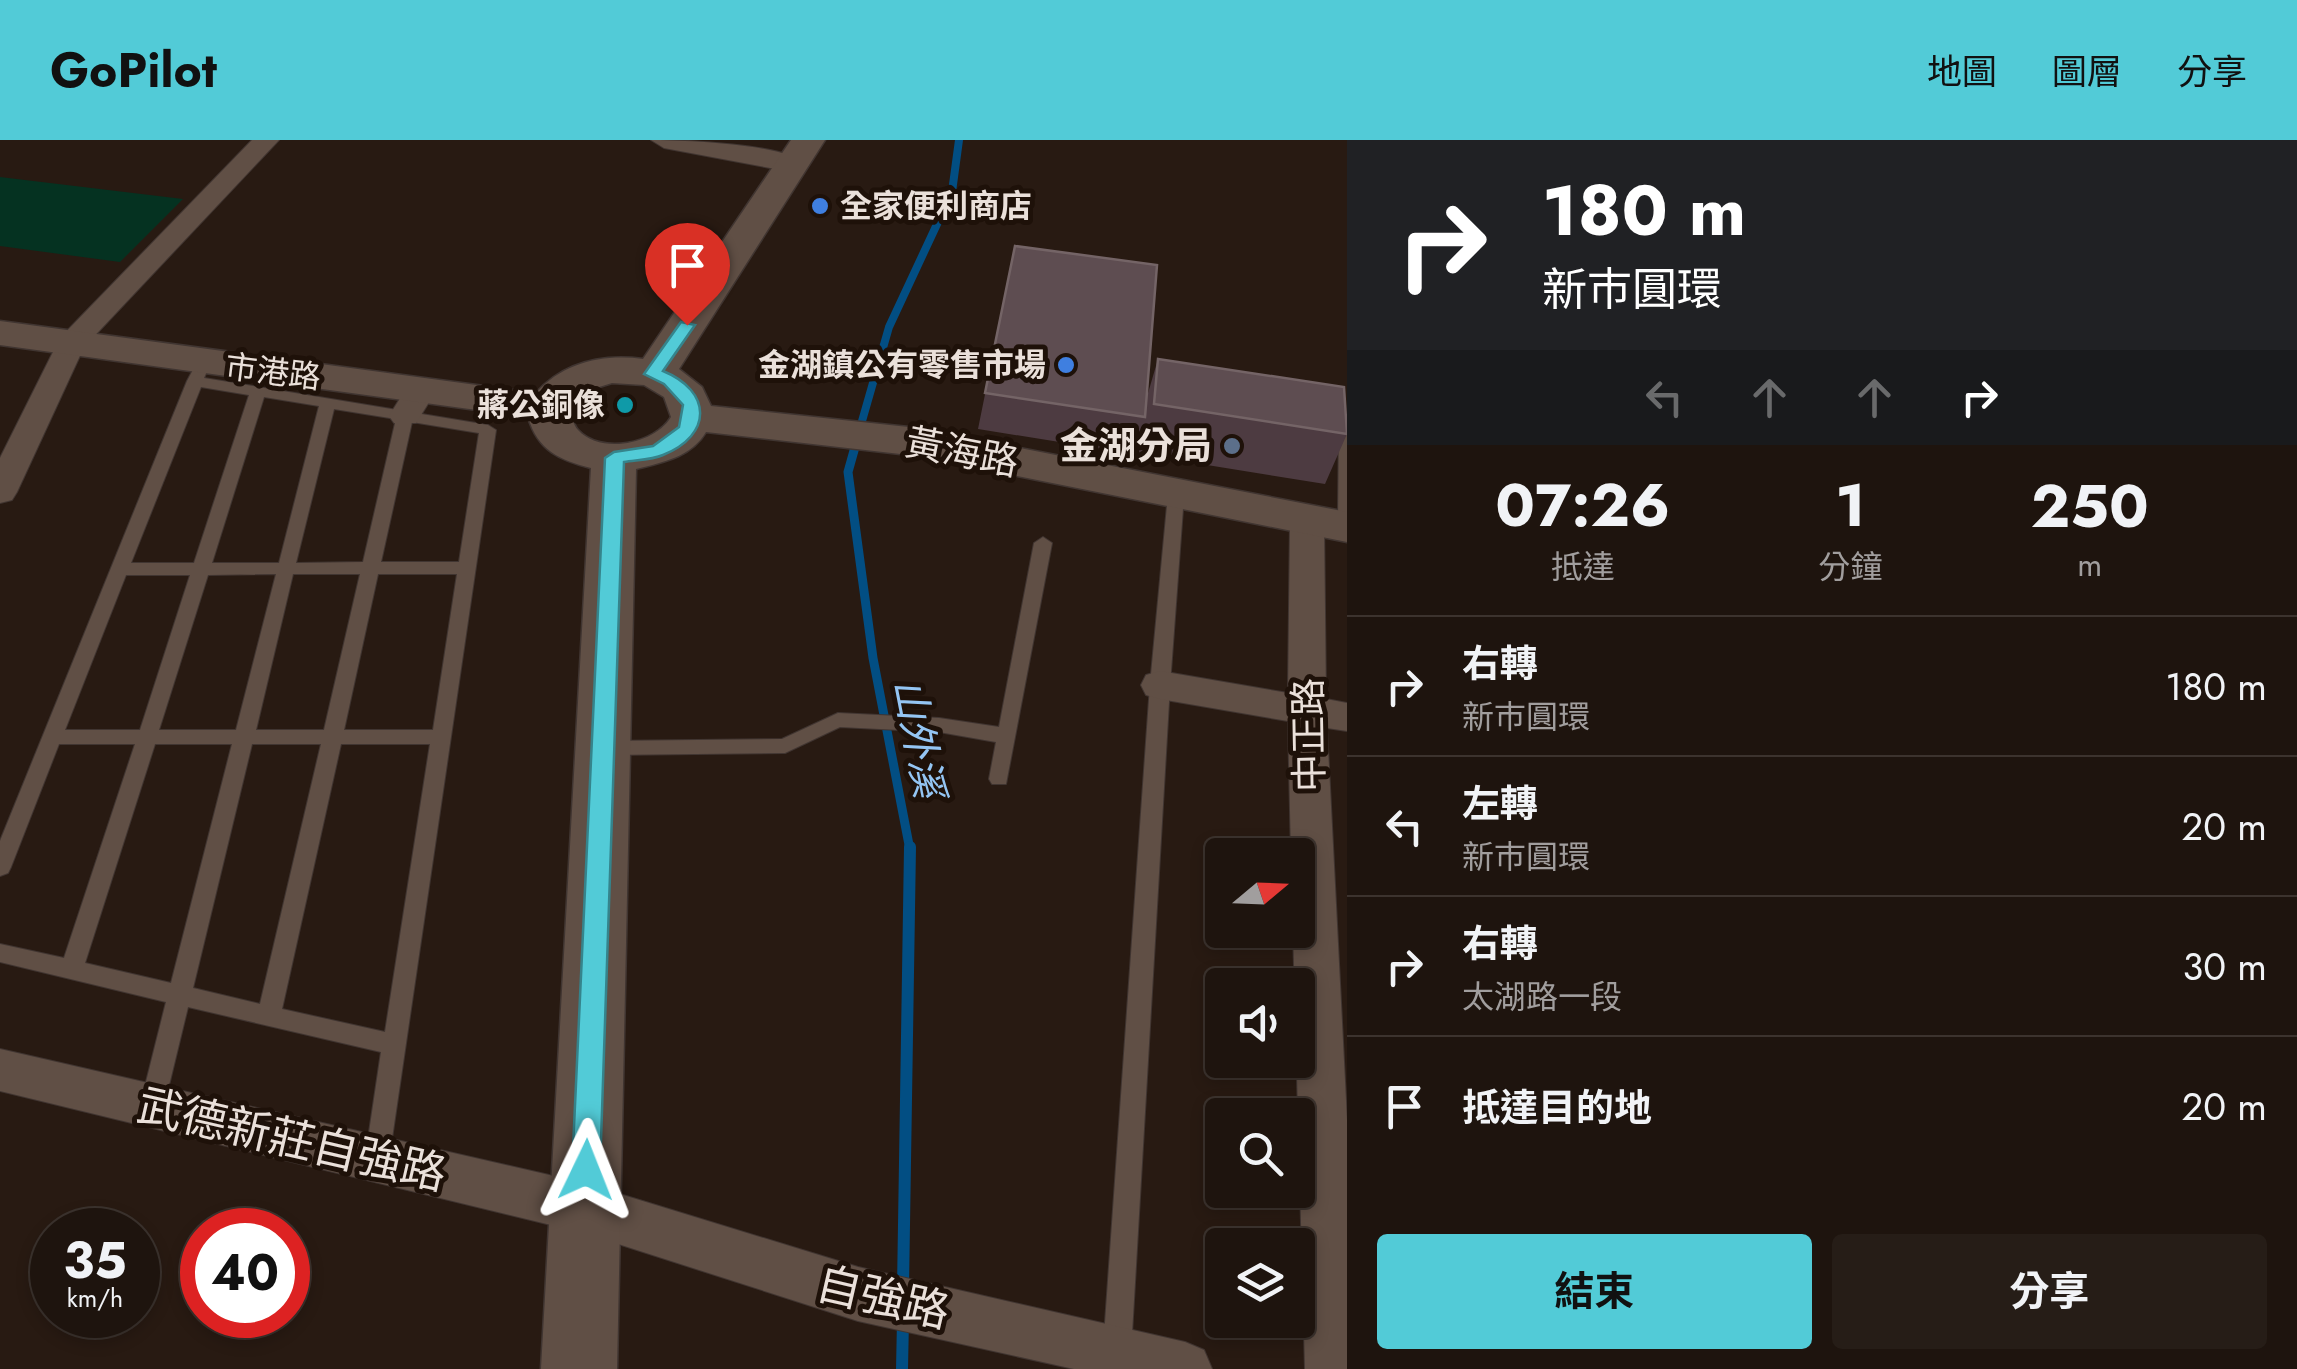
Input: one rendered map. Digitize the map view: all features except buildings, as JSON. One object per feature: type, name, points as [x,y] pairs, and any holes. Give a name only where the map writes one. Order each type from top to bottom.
[{"type":"street","points":[[0,492],[71,344],[266,140]]},
{"type":"street","points":[[652,374],[668,356],[800,152],[664,140]]},
{"type":"street","name":"市港路","points":[[0,334],[71,344],[198,372],[412,404],[547,407]]},
{"type":"street","points":[[620,370],[652,374],[684,391],[692,404],[693,417],[676,442],[648,454],[614,458],[570,447],[547,422],[547,407],[568,383],[586,374],[620,370]]},
{"type":"street","name":"黃海路","points":[[693,417],[893,439],[1334,523]]},
{"type":"street","points":[[579,1369],[614,458]]},
{"type":"street","name":"中正路","points":[[1332,1369],[1327,713],[1334,523]]},
{"type":"street","points":[[1160,685],[1327,713]]},
{"type":"street","name":"武德新莊自強路","points":[[0,1070],[584,1208]]},
{"type":"street","name":"自強路","points":[[584,1208],[858,1294],[1186,1369]]},
{"type":"lane","points":[[0,868],[198,372],[258,392],[327,404],[412,404],[488,430],[376,1159]]},
{"type":"lane","points":[[72,970],[258,392]]},
{"type":"lane","points":[[152,1106],[327,404]]},
{"type":"lane","points":[[269,1016],[370,568],[412,404]]},
{"type":"lane","points":[[1334,523],[1347,420]]},
{"type":"lane","points":[[1117,1352],[1176,495]]},
{"type":"lane","points":[[999,780],[1043,543]]},
{"type":"lane","points":[[120,569],[467,568]]},
{"type":"lane","points":[[603,748],[785,746],[838,720],[940,725],[1007,736]]},
{"type":"lane","points":[[53,737],[442,737]]},
{"type":"lane","points":[[0,953],[394,1045]]},
{"type":"green space","points":[[0,177],[183,199],[120,262],[0,246]]},
{"type":"waterway","name":"山外溪","points":[[854,449],[889,327],[952,192],[959,140]]},
{"type":"waterway","name":"山外溪","points":[[855,447],[848,472],[873,658],[910,850]]},
{"type":"waterway","name":"山外溪","points":[[903,1288],[910,850]]},
{"type":"waterway","name":"山外溪","points":[[902,1369],[903,1320]]},
{"type":"place","name":"全家便利商店","points":[[820,206]]},
{"type":"place","name":"金湖鎮公有零售市場","points":[[1066,365]]},
{"type":"place","name":"蔣公銅像","points":[[625,405]]},
{"type":"place","name":"金湖分局","points":[[1232,446]]},
{"type":"route","points":[[586,1170],[614,458],[658,451],[676,442],[687,430],[693,417],[692,404],[684,391],[652,374],[687,325]]}]
